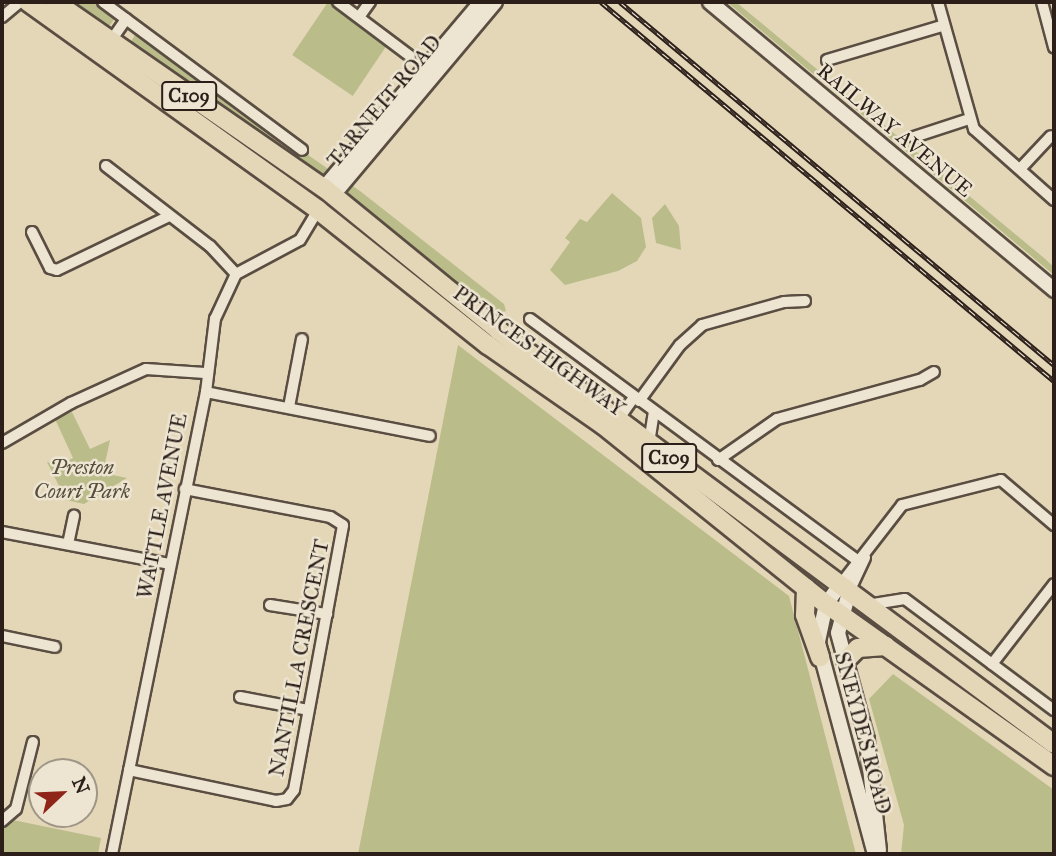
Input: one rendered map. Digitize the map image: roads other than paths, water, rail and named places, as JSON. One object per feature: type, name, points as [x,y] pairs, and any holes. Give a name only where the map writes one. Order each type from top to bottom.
[{"type":"highway","name":"PRINCES HIGHWAY","points":[[27,2],[329,191],[493,337],[806,588],[1054,766]]},
{"type":"highway","name":"PRINCES HIGHWAY","points":[[55,2],[106,49],[318,210],[493,337],[618,420],[1054,744]]},
{"type":"highway","points":[[318,210],[329,191]]},
{"type":"highway","points":[[618,420],[626,443]]},
{"type":"highway","points":[[806,588],[805,615],[820,657]]},
{"type":"highway","points":[[846,660],[858,648],[886,646]]},
{"type":"main road","name":"TARNEIT ROAD","points":[[329,191],[481,2]]},
{"type":"main road","name":"TARNEIT ROAD","points":[[329,191],[495,2]]},
{"type":"main road","name":"RAILWAY AVENUE","points":[[710,2],[1054,290]]},
{"type":"main road","name":"SNEYDES ROAD","points":[[845,588],[819,629],[820,657],[877,854]]},
{"type":"main road","name":"SNEYDES ROAD","points":[[834,609],[867,740],[877,854]]},
{"type":"street","points":[[2,17],[20,2]]},
{"type":"street","points":[[103,2],[302,150]]},
{"type":"street","points":[[338,2],[410,55]]},
{"type":"street","points":[[359,17],[370,2]]},
{"type":"street","points":[[938,2],[942,26],[970,118],[979,137],[1054,200]]},
{"type":"street","points":[[1042,2],[1050,12],[1054,47]]},
{"type":"street","points":[[106,49],[126,19]]},
{"type":"street","points":[[827,60],[942,26]]},
{"type":"street","points":[[914,137],[970,118]]},
{"type":"street","points":[[1020,169],[1051,136]]},
{"type":"street","points":[[106,166],[210,246],[236,274],[300,240],[318,210]]},
{"type":"street","points":[[32,232],[50,268],[57,270],[169,216]]},
{"type":"street","name":"WATTLE AVENUE","points":[[112,854],[206,392],[205,373],[215,319],[236,274]]},
{"type":"street","name":"PRINCES HIGHWAY","points":[[618,420],[680,345],[702,325],[783,302],[805,301]]},
{"type":"street","points":[[530,319],[836,548],[862,557]]},
{"type":"street","points":[[289,407],[302,339]]},
{"type":"street","points":[[2,442],[71,403],[146,369],[205,373]]},
{"type":"street","points":[[718,460],[777,419],[920,380],[934,372]]},
{"type":"street","points":[[206,392],[430,436]]},
{"type":"street","name":"PRINCES HIGHWAY","points":[[649,443],[654,412]]},
{"type":"street","points":[[845,588],[862,557],[898,507],[1000,480],[1054,525]]},
{"type":"street","name":"NANTILLA CRESCENT","points":[[129,770],[276,801],[287,799],[294,790],[342,525],[330,517],[185,489]]},
{"type":"street","points":[[68,544],[74,516]]},
{"type":"street","points":[[2,532],[169,564]]},
{"type":"street","points":[[992,664],[1054,584]]},
{"type":"street","points":[[867,605],[897,597],[1054,710]]},
{"type":"street","points":[[270,605],[327,614]]},
{"type":"street","points":[[2,636],[55,647]]},
{"type":"street","points":[[240,697],[308,710]]},
{"type":"street","points":[[2,821],[16,810],[33,742]]},
{"type":"railway","points":[[601,2],[1054,381]]},
{"type":"railway","points":[[620,2],[1054,365]]},
{"type":"park label","name":"Preston Court Park","points":[[82,479]]}]
